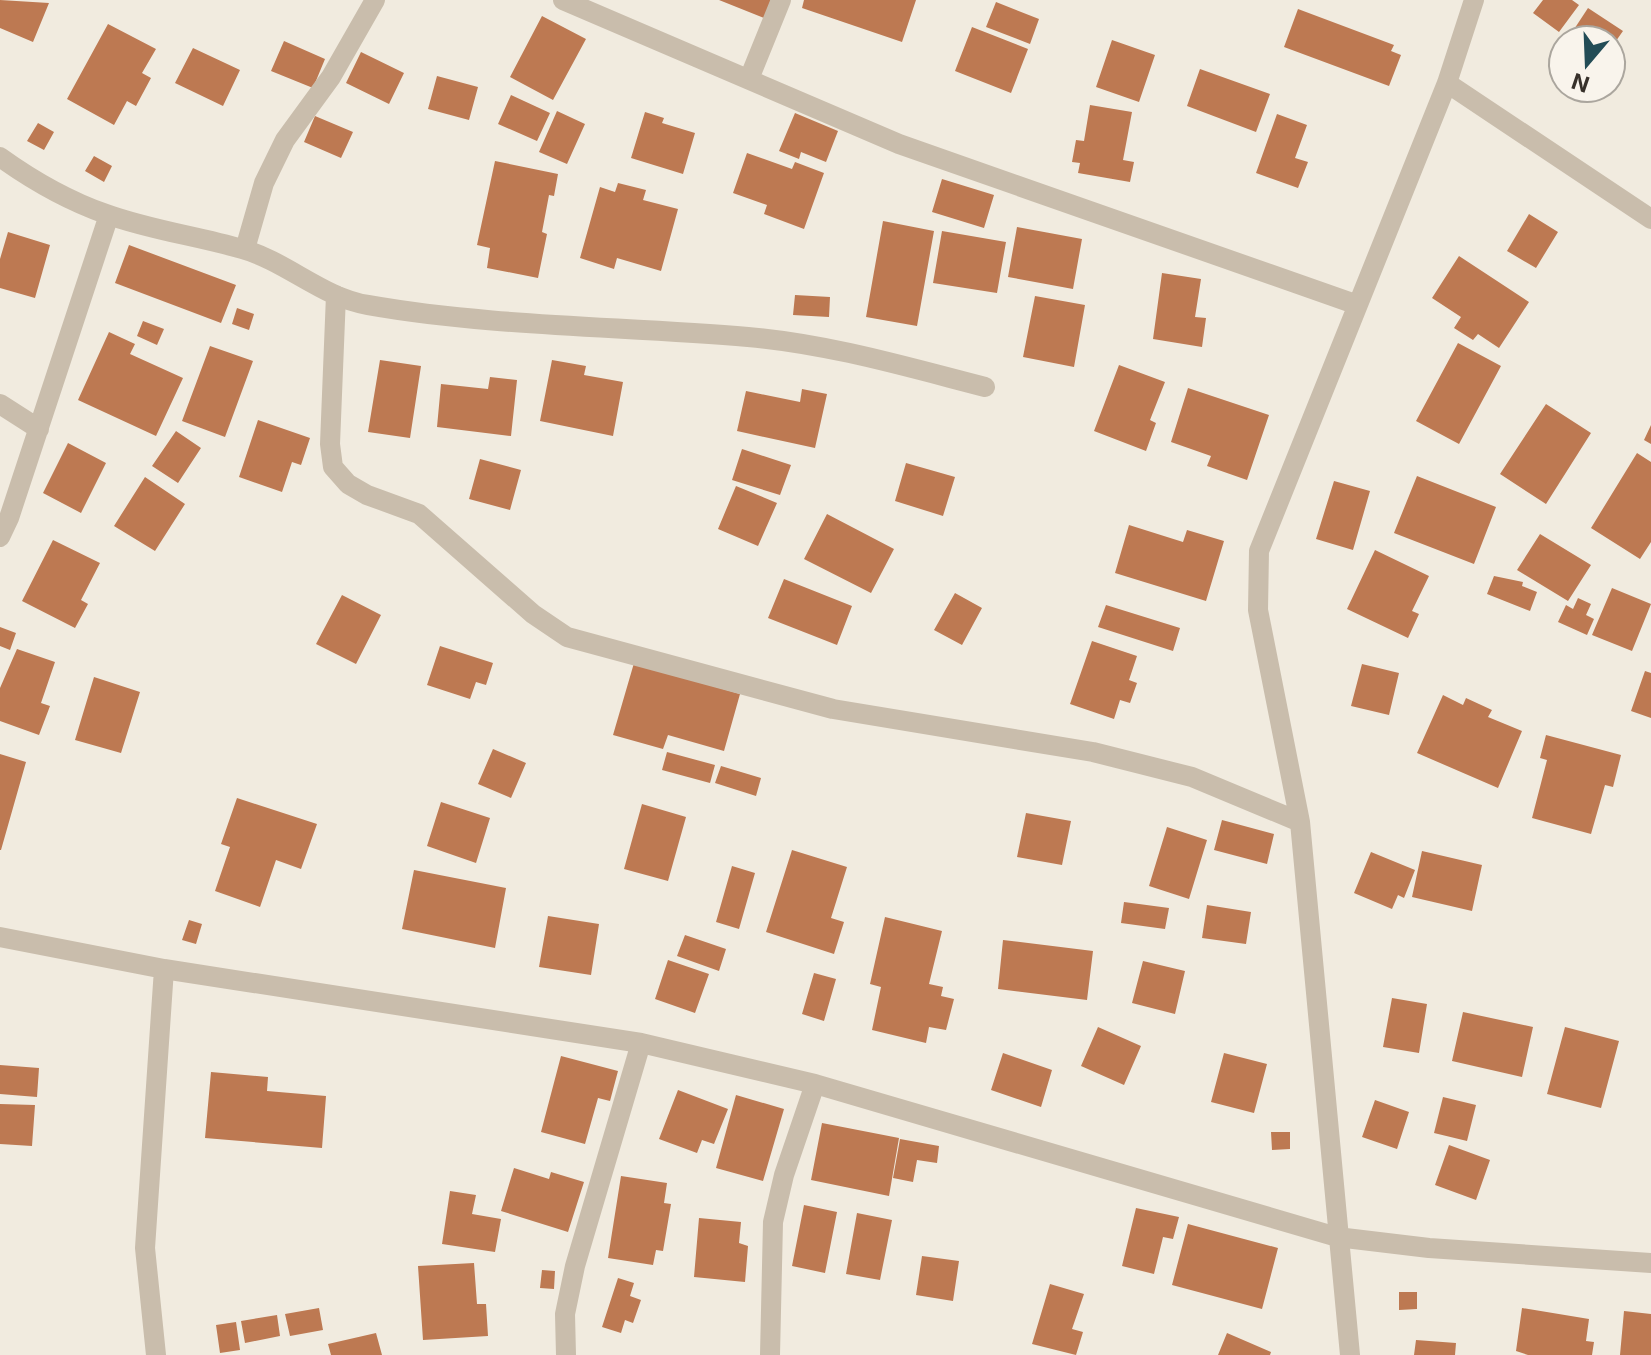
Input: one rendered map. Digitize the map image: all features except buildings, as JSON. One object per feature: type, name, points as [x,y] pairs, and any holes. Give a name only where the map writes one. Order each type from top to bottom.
[{"type":"street","points":[[245,249],[264,183],[285,140],[331,77],[375,0]]},
{"type":"street","points":[[563,0],[899,144],[1355,304]]},
{"type":"street","points":[[749,79],[781,0]]},
{"type":"street","points":[[1350,1355],[1300,822],[1258,610],[1259,551],[1355,304],[1447,83],[1474,0]]},
{"type":"street","points":[[1447,83],[1651,219]]},
{"type":"street","points":[[0,157],[74,201],[109,215],[245,249],[288,268],[336,295],[365,305],[503,321],[749,337],[821,346],[985,387]]},
{"type":"street","points":[[0,537],[109,215]]},
{"type":"street","points":[[336,295],[330,444],[333,467],[348,484],[367,495],[419,514],[533,614],[567,637],[833,709],[1093,752],[1192,777],[1300,822]]},
{"type":"street","points":[[0,404],[39,429]]},
{"type":"street","points":[[0,937],[164,969],[641,1043],[815,1084],[1337,1237],[1429,1248],[1651,1263]]},
{"type":"street","points":[[156,1355],[145,1248],[164,969]]},
{"type":"street","points":[[566,1355],[565,1314],[575,1266],[641,1043]]},
{"type":"street","points":[[770,1355],[773,1222],[784,1175],[815,1084]]}]
